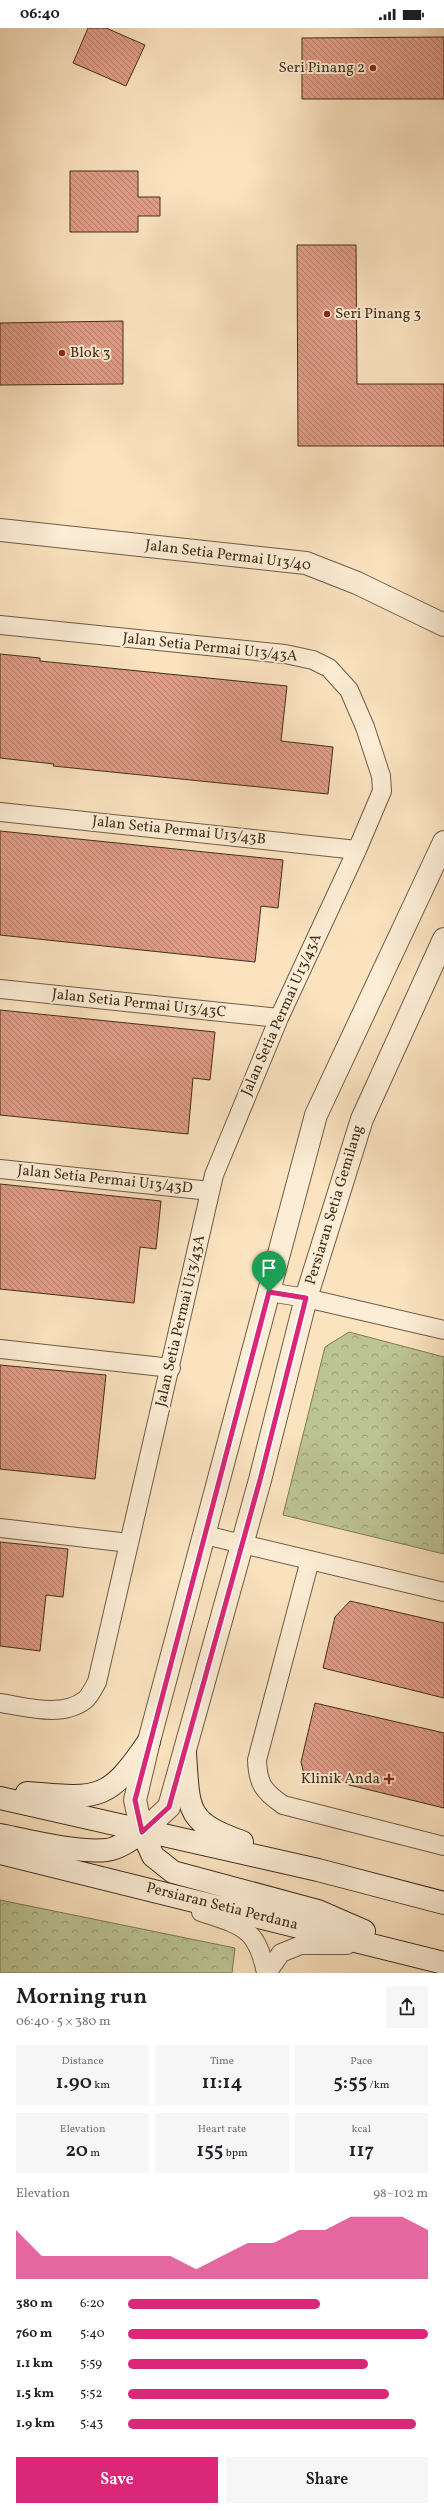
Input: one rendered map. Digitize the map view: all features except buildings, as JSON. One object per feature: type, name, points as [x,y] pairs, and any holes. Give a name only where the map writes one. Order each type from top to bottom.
[{"type":"street","name":"Jalan Setia Permai U13/40","points":[[0,530],[306,562],[357,583],[444,625]]},
{"type":"street","name":"Jalan Setia Permai U13/43A","points":[[0,625],[285,654],[313,660],[329,668],[349,690],[365,727],[381,776],[382,791],[379,802],[279,1018],[214,1175],[171,1368],[97,1682],[86,1700],[72,1707],[58,1710],[0,1703]]},
{"type":"street","name":"Jalan Setia Permai U13/43B","points":[[0,812],[357,850]]},
{"type":"street","points":[[420,1956],[318,1911],[172,1872],[153,1856],[142,1832],[135,1800],[149,1741],[316,1115],[444,842]]},
{"type":"street","name":"Persiaran Setia Gemilang","points":[[0,1835],[86,1850],[108,1850],[126,1843],[142,1832],[169,1807],[242,1544],[306,1298],[362,1119],[444,938]]},
{"type":"street","name":"Jalan Setia Permai U13/43C","points":[[0,989],[279,1018]]},
{"type":"street","name":"Jalan Setia Permai U13/43D","points":[[0,1169],[210,1191]]},
{"type":"street","points":[[269,1292],[306,1298],[444,1330]]},
{"type":"street","points":[[0,1349],[171,1368]]},
{"type":"street","points":[[0,1528],[129,1543]]},
{"type":"street","points":[[205,1534],[444,1592]]},
{"type":"street","points":[[310,1560],[257,1760],[258,1779],[268,1795],[283,1806],[444,1846]]},
{"type":"street","points":[[0,1791],[88,1797],[112,1787],[129,1770],[149,1741]]},
{"type":"street","points":[[185,1753],[190,1800],[198,1822],[217,1834],[318,1870]]},
{"type":"street","points":[[0,1798],[142,1832],[318,1870],[444,1903]]},
{"type":"street","name":"Persiaran Setia Perdana","points":[[0,1853],[390,1948],[444,1963]]},
{"type":"street","points":[[119,1882],[235,1924],[251,1934],[261,1950],[267,1973]]},
{"type":"street","points":[[267,1973],[281,1954],[301,1945],[330,1944],[390,1948]]},
{"type":"green space","points":[[349,1332],[444,1357],[444,1554],[283,1515],[325,1347]]},
{"type":"green space","points":[[0,1900],[235,1948],[232,1973],[0,1973]]},
{"type":"place","name":"Seri Pinang 2","points":[[373,68]]},
{"type":"place","name":"Seri Pinang 3","points":[[327,314]]},
{"type":"place","name":"Blok 3","points":[[62,353]]},
{"type":"place","name":"Klinik Anda","points":[[389,1779]]},
{"type":"route","points":[[269,1292],[306,1298],[260,1480],[169,1807],[142,1832],[135,1800],[149,1741],[269,1292]]}]
